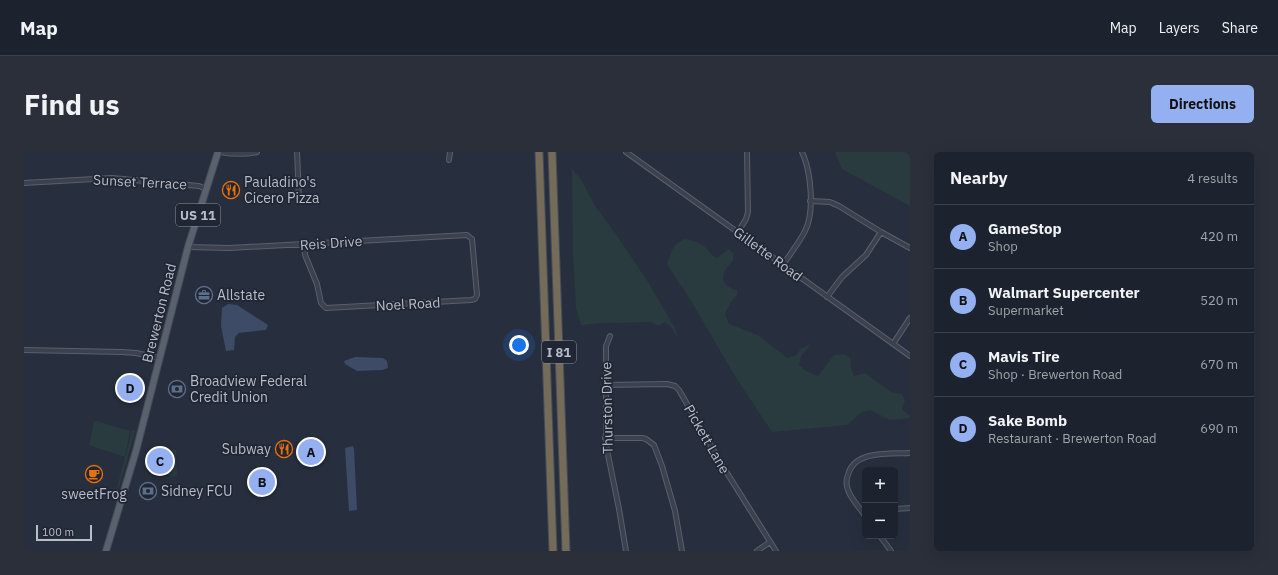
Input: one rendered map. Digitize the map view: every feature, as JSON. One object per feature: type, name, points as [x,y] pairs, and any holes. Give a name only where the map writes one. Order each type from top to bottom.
[{"type":"highway","name":"I 81","points":[[539,152],[553,551]]},
{"type":"highway","name":"I 81","points":[[552,152],[566,551]]},
{"type":"main road","name":"Brewerton Road","points":[[106,551],[136,452],[188,247],[219,152]]},
{"type":"street","points":[[219,152],[234,154],[257,152]]},
{"type":"street","points":[[297,152],[299,198],[316,198]]},
{"type":"street","points":[[449,160],[450,152]]},
{"type":"street","name":"Gillette Road","points":[[626,152],[910,356]]},
{"type":"street","points":[[738,232],[746,220],[748,212],[747,152]]},
{"type":"street","points":[[783,265],[805,230],[809,218],[810,201],[807,164],[802,152]]},
{"type":"street","name":"Sunset Terrace","points":[[24,183],[112,178],[199,186],[206,189]]},
{"type":"street","points":[[810,201],[830,202],[910,248]]},
{"type":"street","points":[[827,297],[842,277],[866,255],[881,232]]},
{"type":"street","name":"Reis Drive","points":[[188,247],[229,248],[304,245],[465,235],[471,237],[472,239],[477,290]]},
{"type":"street","name":"Noel Road","points":[[304,245],[306,255],[317,284],[321,303],[326,308],[471,300],[475,299],[477,290]]},
{"type":"street","points":[[893,344],[910,318]]},
{"type":"street","name":"Thurston Drive","points":[[610,336],[606,346],[605,438],[626,551]]},
{"type":"street","points":[[24,350],[122,352],[136,353],[159,358]]},
{"type":"street","name":"Pickett Lane","points":[[606,385],[667,384],[675,386],[679,390],[722,466],[776,551]]},
{"type":"street","points":[[605,438],[642,438],[654,445],[669,487],[682,551]]},
{"type":"street","points":[[862,511],[847,488],[847,476],[852,465],[864,457],[910,453]]},
{"type":"street","points":[[898,509],[910,508]]},
{"type":"street","points":[[882,539],[891,551]]},
{"type":"street","points":[[757,551],[770,542]]},
{"type":"shaded area","points":[[835,152],[910,152],[910,206],[842,169]]},
{"type":"shaded area","points":[[572,169],[582,181],[595,206],[648,282],[676,330],[678,339],[672,328],[665,322],[659,326],[651,322],[581,325],[576,308],[573,253]]},
{"type":"shaded area","points":[[684,239],[700,244],[717,258],[729,249],[733,253],[733,261],[726,269],[723,278],[726,285],[737,290],[737,295],[731,302],[725,314],[729,324],[758,335],[787,358],[795,356],[801,349],[811,344],[801,356],[799,365],[806,371],[818,376],[834,355],[845,354],[850,358],[854,376],[865,373],[891,392],[902,394],[905,400],[902,409],[910,416],[910,418],[890,420],[870,410],[862,412],[847,425],[772,432],[735,376],[693,304],[667,264],[674,246]]},
{"type":"shaded area","points":[[96,421],[130,431],[125,457],[89,445],[94,423]]},
{"type":"shaded area","points":[[132,431],[135,431],[118,491],[115,496]]},
{"type":"shaded area","points":[[174,449],[176,451],[177,475],[171,477],[168,473],[171,473],[174,453],[171,452]]},
{"type":"water","points":[[228,304],[237,305],[268,325],[266,330],[239,333],[235,337],[234,350],[226,351],[221,326],[222,308]]},
{"type":"water","points":[[355,357],[383,358],[387,361],[388,368],[382,370],[357,371],[345,364],[344,361]]},
{"type":"water","points":[[353,446],[357,510],[349,511],[345,448]]},
{"type":"place","name":"Pauladino's Cicero Pizza","points":[[231,190]]},
{"type":"place","name":"Allstate","points":[[204,295]]},
{"type":"place","name":"Sake Bomb","points":[[130,388]]},
{"type":"place","name":"Broadview Federal Credit Union","points":[[177,389]]},
{"type":"place","name":"Subway","points":[[284,449]]},
{"type":"place","name":"GameStop","points":[[311,452]]},
{"type":"place","name":"Mavis Tire","points":[[160,461]]},
{"type":"place","name":"sweetFrog","points":[[94,474]]},
{"type":"place","name":"Walmart Supercenter","points":[[262,482]]},
{"type":"place","name":"Sidney FCU","points":[[148,491]]}]
